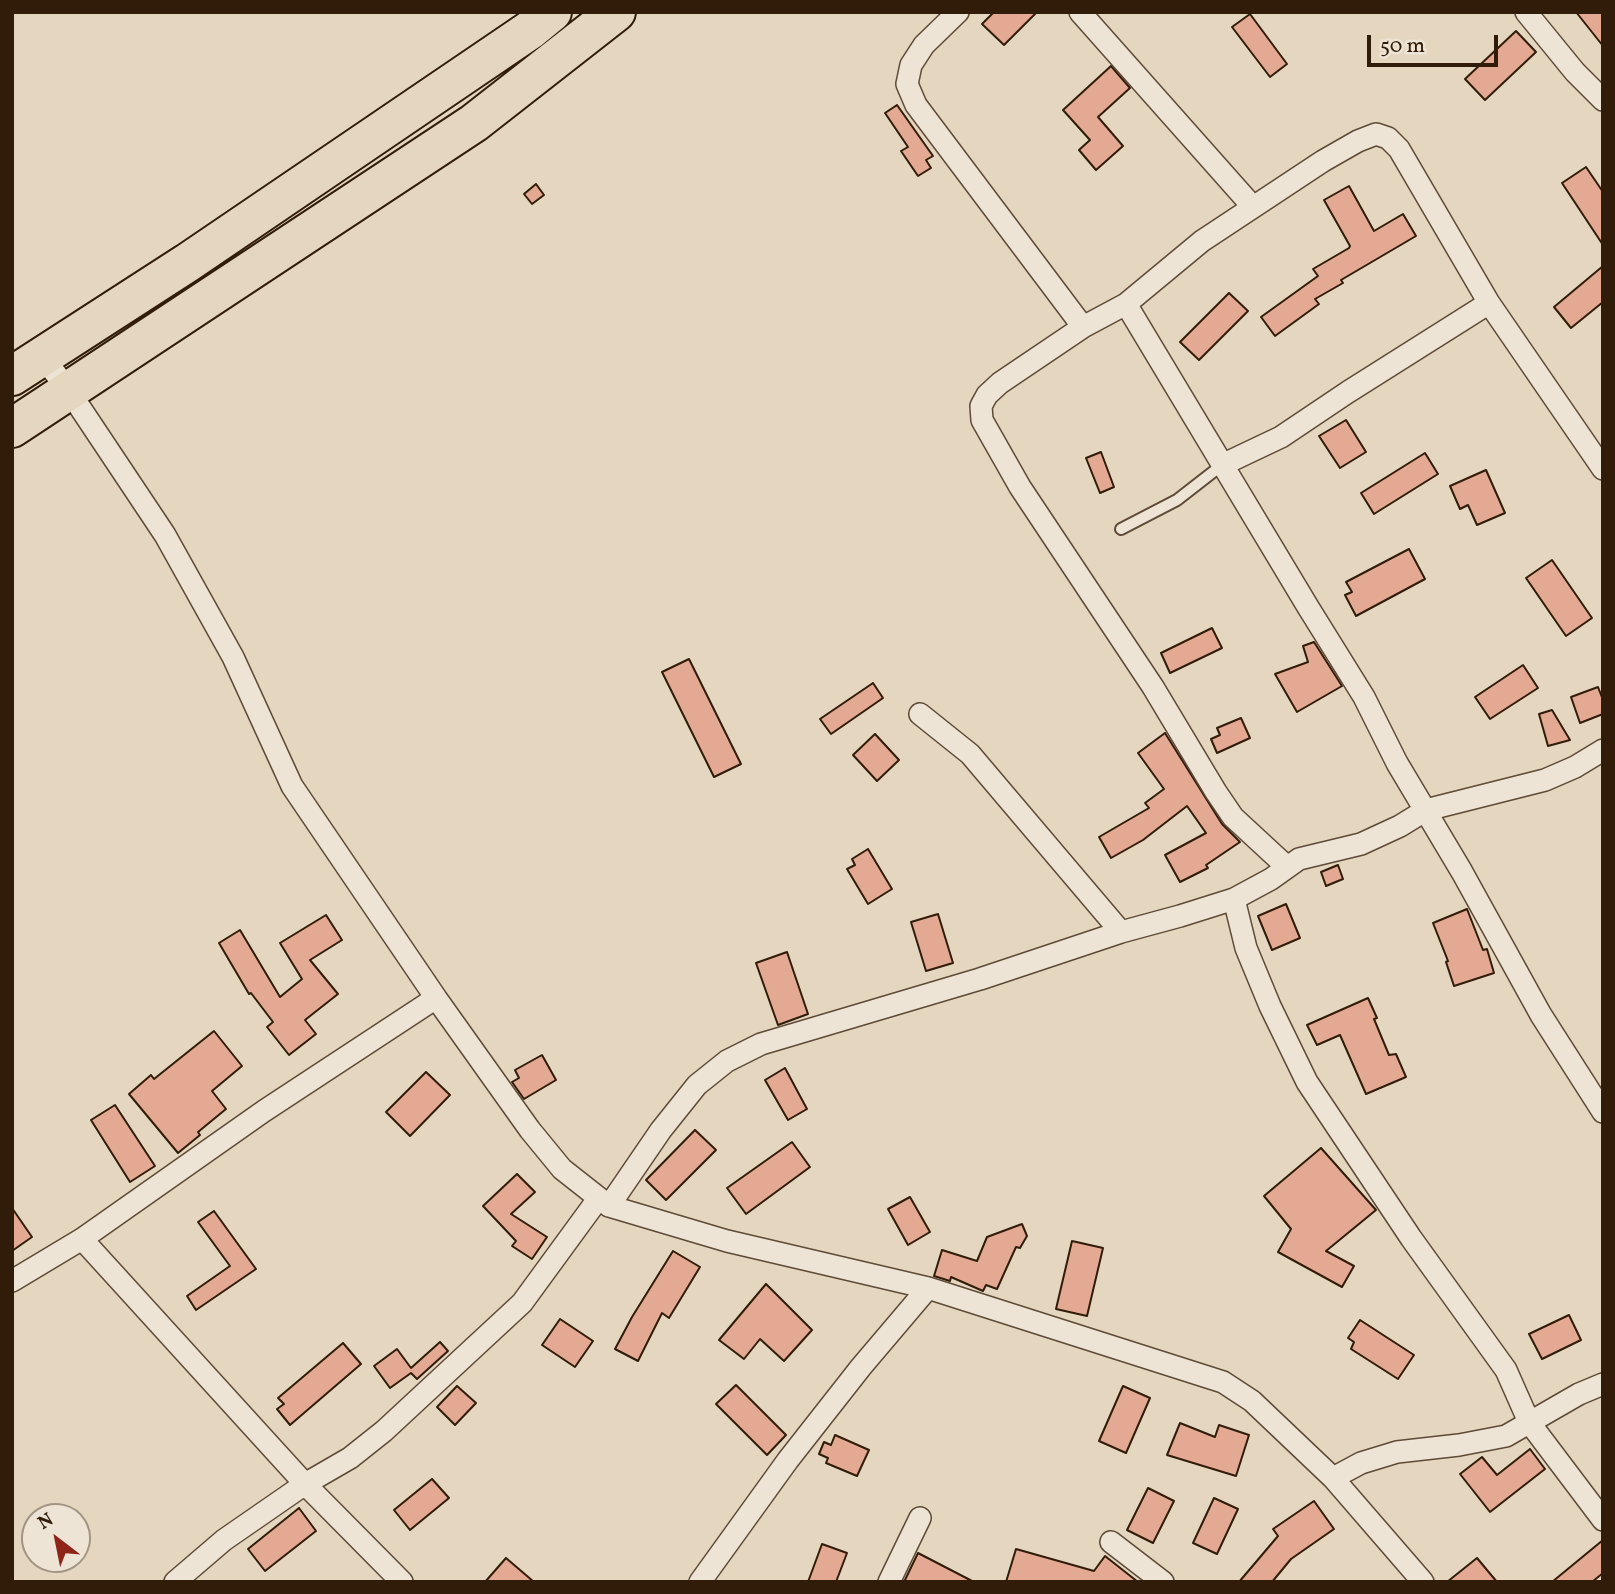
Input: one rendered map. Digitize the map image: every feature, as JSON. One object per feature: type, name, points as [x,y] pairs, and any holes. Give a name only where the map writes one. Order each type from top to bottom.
[{"type":"highway","points":[[27,366],[199,255],[519,38],[552,12]]},
{"type":"highway","points":[[12,428],[474,123],[615,12]]},
{"type":"street","points":[[958,12],[925,45],[911,65],[907,84],[916,105],[1083,327]]},
{"type":"street","points":[[1080,12],[1253,207]]},
{"type":"street","points":[[1526,12],[1575,72],[1603,100]]},
{"type":"street","points":[[1286,866],[1233,817],[1153,687],[1020,487],[982,420],[981,406],[987,395],[1000,383],[1083,327],[1126,304],[1202,241],[1358,141],[1376,134],[1388,138],[1399,149],[1489,303],[1603,469]]},
{"type":"street","points":[[1222,465],[1281,438],[1348,392],[1489,303]]},
{"type":"street","points":[[1126,304],[1364,697],[1397,762],[1541,1015],[1603,1112]]},
{"type":"street","points":[[27,366],[69,391],[165,535],[233,657],[292,786],[436,998],[530,1130],[562,1169],[604,1202],[727,1241],[928,1288],[1223,1382],[1252,1401],[1333,1478],[1423,1582]]},
{"type":"street","points":[[920,714],[970,754],[1121,932]]},
{"type":"street","points":[[175,1582],[224,1540],[304,1484],[350,1458],[384,1431],[522,1303],[697,1085],[727,1061],[761,1044],[1234,899],[1271,879],[1286,866],[1316,854],[1361,844],[1426,810],[1545,780],[1603,750]]},
{"type":"street","points":[[1234,899],[1246,948],[1270,1006],[1307,1082],[1411,1238],[1506,1370],[1529,1423],[1603,1520]]},
{"type":"street","points":[[12,1281],[82,1239],[264,1111],[436,998]]},
{"type":"street","points":[[82,1239],[304,1484],[402,1582]]},
{"type":"street","points":[[704,1581],[788,1460],[928,1288]]},
{"type":"street","points":[[1333,1478],[1361,1463],[1397,1452],[1506,1436],[1579,1394],[1603,1384]]},
{"type":"street","points":[[889,1582],[920,1518]]},
{"type":"street","points":[[1111,1542],[1163,1582]]},
{"type":"lane","points":[[1121,529],[1177,500],[1222,465]]},
{"type":"building","points":[[994,12],[1037,12],[1004,45],[982,24]]},
{"type":"building","points":[[1576,12],[1603,12],[1603,46]]},
{"type":"building","points":[[1250,14],[1287,64],[1270,77],[1232,27]]},
{"type":"building","points":[[1516,31],[1536,52],[1485,100],[1465,79]]},
{"type":"building","points":[[1111,66],[1130,88],[1098,117],[1123,146],[1096,170],[1079,150],[1090,140],[1063,110]]},
{"type":"building","points":[[897,105],[933,156],[926,160],[931,168],[918,176],[901,151],[908,147],[885,113]]},
{"type":"building","points":[[1586,167],[1603,192],[1603,245],[1562,183]]},
{"type":"building","points":[[536,184],[544,195],[532,204],[524,194]]},
{"type":"building","points":[[1349,186],[1374,231],[1403,214],[1416,236],[1341,280],[1343,283],[1315,299],[1319,304],[1275,336],[1261,317],[1318,276],[1313,269],[1350,246],[1324,200]]},
{"type":"building","points":[[1603,266],[1603,302],[1571,328],[1554,307]]},
{"type":"building","points":[[1229,293],[1248,311],[1199,360],[1180,342]]},
{"type":"building","points":[[1346,420],[1366,452],[1340,468],[1319,436]]},
{"type":"building","points":[[1101,452],[1114,487],[1100,493],[1086,458]]},
{"type":"building","points":[[1425,453],[1438,474],[1374,514],[1361,493]]},
{"type":"building","points":[[1486,470],[1505,513],[1477,525],[1468,505],[1460,509],[1450,486]]},
{"type":"building","points":[[1409,549],[1425,579],[1356,616],[1345,595],[1352,592],[1346,582]]},
{"type":"building","points":[[1552,560],[1592,618],[1566,636],[1526,578]]},
{"type":"building","points":[[1212,628],[1222,648],[1170,673],[1161,653]]},
{"type":"building","points":[[1314,642],[1342,686],[1297,712],[1275,674],[1308,662],[1303,646]]},
{"type":"building","points":[[689,659],[741,764],[714,777],[662,672]]},
{"type":"building","points":[[1523,665],[1538,688],[1490,719],[1475,697]]},
{"type":"building","points":[[873,683],[883,698],[831,734],[820,719]]},
{"type":"building","points":[[1598,687],[1603,700],[1603,714],[1580,723],[1571,697]]},
{"type":"building","points":[[1552,710],[1570,740],[1548,746],[1539,714]]},
{"type":"building","points":[[1241,718],[1250,738],[1217,753],[1211,739],[1220,735],[1217,728]]},
{"type":"building","points":[[1165,733],[1222,824],[1240,842],[1206,865],[1208,868],[1180,882],[1165,855],[1206,833],[1187,806],[1143,840],[1111,858],[1099,837],[1149,808],[1145,803],[1164,789],[1138,753]]},
{"type":"building","points":[[875,734],[899,760],[877,781],[853,755]]},
{"type":"building","points":[[868,849],[892,889],[868,904],[847,869],[855,865],[852,859]]},
{"type":"building","points":[[1338,865],[1343,879],[1326,886],[1321,872]]},
{"type":"building","points":[[1286,904],[1300,938],[1272,950],[1258,916]]},
{"type":"building","points":[[1467,909],[1483,950],[1487,949],[1494,973],[1454,986],[1446,962],[1448,961],[1433,923]]},
{"type":"building","points":[[938,914],[953,963],[926,971],[911,922]]},
{"type":"building","points":[[326,915],[342,940],[310,960],[338,994],[305,1020],[316,1034],[289,1055],[267,1027],[273,1022],[251,993],[249,994],[219,943],[240,930],[280,997],[302,979],[280,943]]},
{"type":"building","points":[[787,952],[808,1014],[778,1025],[756,963]]},
{"type":"building","points":[[1368,998],[1389,1055],[1396,1054],[1406,1077],[1366,1094],[1340,1035],[1317,1045],[1307,1025]]},
{"type":"building","points":[[214,1031],[242,1066],[212,1091],[226,1109],[178,1153],[129,1094],[151,1075],[154,1079]]},
{"type":"building","points":[[542,1055],[556,1080],[524,1099],[512,1082],[519,1078],[515,1070]]},
{"type":"building","points":[[785,1068],[807,1109],[788,1120],[765,1080]]},
{"type":"building","points":[[426,1072],[450,1095],[410,1136],[386,1112]]},
{"type":"building","points":[[115,1105],[155,1166],[130,1182],[91,1120]]},
{"type":"building","points":[[695,1130],[716,1150],[666,1200],[646,1180]]},
{"type":"building","points":[[792,1142],[810,1167],[746,1214],[727,1188]]},
{"type":"building","points":[[1321,1148],[1376,1210],[1326,1251],[1354,1266],[1342,1287],[1278,1252],[1291,1229],[1264,1196]]},
{"type":"building","points":[[517,1174],[535,1192],[511,1214],[547,1237],[532,1259],[512,1246],[516,1241],[483,1206]]},
{"type":"building","points":[[910,1197],[930,1232],[908,1245],[888,1209]]},
{"type":"building","points":[[12,1208],[32,1237],[12,1251]]},
{"type":"building","points":[[214,1211],[256,1269],[196,1310],[187,1296],[230,1266],[198,1222]]},
{"type":"building","points":[[1022,1224],[1027,1236],[1020,1248],[1016,1247],[997,1289],[986,1285],[983,1291],[951,1277],[950,1281],[934,1276],[942,1250],[977,1261],[987,1237]]},
{"type":"building","points":[[1072,1241],[1103,1248],[1087,1316],[1056,1309]]},
{"type":"building","points":[[673,1251],[700,1267],[669,1318],[662,1313],[638,1361],[615,1349]]},
{"type":"building","points":[[766,1284],[812,1330],[784,1361],[760,1339],[744,1359],[719,1340]]},
{"type":"building","points":[[1569,1315],[1581,1340],[1542,1359],[1529,1334]]},
{"type":"building","points":[[560,1319],[593,1341],[575,1367],[542,1345]]},
{"type":"building","points":[[1360,1320],[1414,1355],[1398,1379],[1351,1349],[1354,1342],[1348,1338]]},
{"type":"building","points":[[440,1342],[448,1351],[417,1379],[411,1373],[390,1388],[374,1366],[397,1349],[411,1368]]},
{"type":"building","points":[[343,1343],[361,1364],[290,1425],[277,1409],[284,1404],[278,1398]]},
{"type":"building","points":[[736,1385],[786,1435],[767,1455],[716,1404]]},
{"type":"building","points":[[457,1386],[476,1403],[455,1425],[437,1407]]},
{"type":"building","points":[[1123,1386],[1150,1398],[1126,1453],[1099,1441]]},
{"type":"building","points":[[1180,1423],[1215,1437],[1219,1425],[1249,1435],[1236,1476],[1167,1455]]},
{"type":"building","points":[[835,1435],[869,1450],[857,1476],[826,1463],[828,1458],[819,1454],[824,1442],[831,1445]]},
{"type":"building","points":[[1530,1449],[1545,1469],[1490,1512],[1460,1474],[1482,1457],[1497,1475]]},
{"type":"building","points":[[432,1479],[449,1498],[410,1530],[394,1510]]},
{"type":"building","points":[[1148,1488],[1174,1501],[1153,1543],[1127,1530]]},
{"type":"building","points":[[1214,1498],[1238,1509],[1217,1554],[1193,1543]]},
{"type":"building","points":[[1314,1501],[1334,1529],[1291,1559],[1272,1582],[1239,1582],[1278,1536],[1273,1529]]},
{"type":"building","points":[[299,1508],[316,1531],[265,1571],[248,1549]]},
{"type":"building","points":[[1603,1540],[1603,1573],[1592,1582],[1552,1582]]},
{"type":"building","points":[[822,1544],[847,1553],[836,1582],[808,1582]]},
{"type":"building","points":[[1016,1549],[1094,1571],[1105,1556],[1138,1582],[1006,1582]]},
{"type":"building","points":[[918,1553],[974,1582],[904,1582]]},
{"type":"building","points":[[506,1558],[534,1582],[485,1582]]},
{"type":"building","points":[[1477,1558],[1497,1582],[1447,1582]]}]
